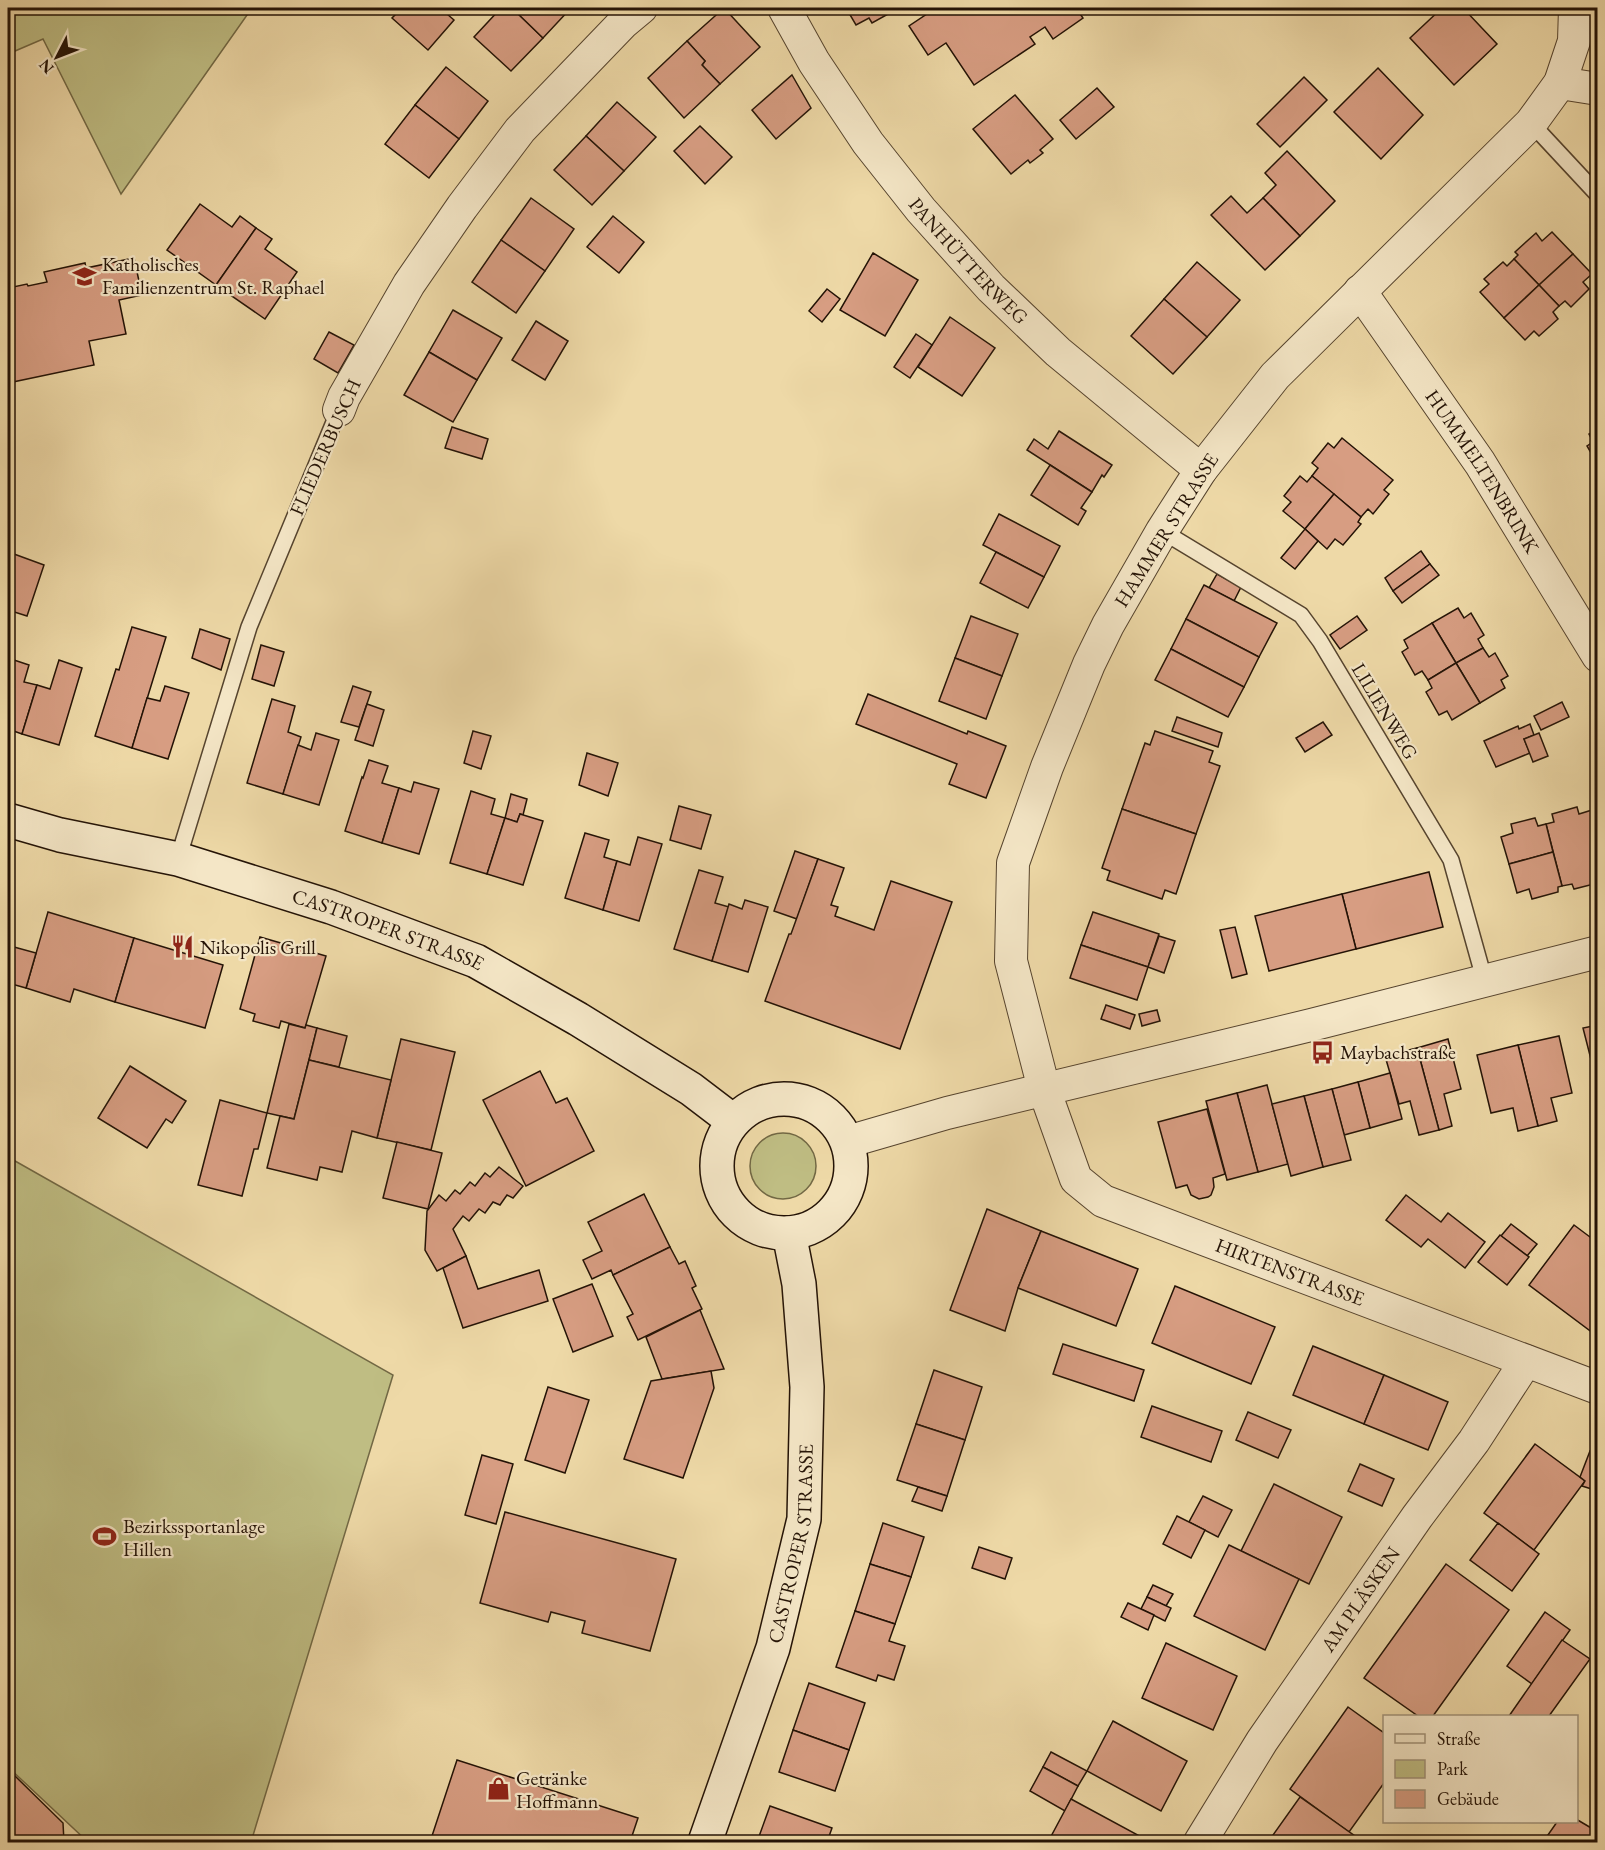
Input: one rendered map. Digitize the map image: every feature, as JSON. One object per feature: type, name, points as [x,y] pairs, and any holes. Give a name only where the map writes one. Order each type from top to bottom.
[{"type":"main road","name":"CASTROPER STRASSE","points":[[8,820],[60,835],[178,859],[331,907],[476,961],[578,1019],[691,1089],[733,1120]]},
{"type":"main road","points":[[786,1098],[806,1101],[824,1111],[838,1125],[847,1142],[852,1162],[849,1183],[841,1202],[827,1218],[810,1228],[789,1233],[769,1232],[751,1225],[735,1212],[723,1196],[717,1177],[716,1157],[722,1137],[733,1120],[748,1108],[766,1100],[786,1098]]},
{"type":"main road","name":"CASTROPER STRASSE","points":[[705,1842],[773,1648],[804,1519],[807,1387],[799,1284],[789,1233]]},
{"type":"street","name":"FLIEDERBUSCH","points":[[339,410],[344,397],[409,284],[462,207],[520,130],[623,22],[640,8]]},
{"type":"street","name":"PANHÜTTERWEG","points":[[784,8],[814,62],[868,143],[921,210],[991,288],[1058,352],[1201,470]]},
{"type":"street","name":"HAMMER STRASSE","points":[[1044,1089],[1011,961],[1012,863],[1047,767],[1089,664],[1108,625],[1162,531],[1201,470],[1275,376],[1531,123],[1560,83],[1574,41],[1575,8]]},
{"type":"street","points":[[1560,83],[1598,89]]},
{"type":"street","name":"HUMMELTENBRINK","points":[[1360,291],[1480,463],[1598,656]]},
{"type":"street","points":[[847,1142],[947,1113],[1485,982],[1598,952]]},
{"type":"street","name":"HIRTENSTRASSE","points":[[1044,1089],[1076,1179],[1103,1201],[1598,1388]]},
{"type":"street","name":"AM PLÄSKEN","points":[[1200,1842],[1262,1741],[1417,1517],[1474,1441],[1526,1361]]},
{"type":"lane","points":[[1531,123],[1598,195]]},
{"type":"lane","name":"FLIEDERBUSCH","points":[[178,859],[249,627],[339,410]]},
{"type":"lane","name":"LILIENWEG","points":[[1162,531],[1301,615],[1320,641],[1451,860],[1485,982]]},
{"type":"green space","points":[[8,8],[252,8],[121,194],[43,39],[8,54]]},
{"type":"green space","points":[[777,1133],[789,1133],[801,1138],[811,1148],[816,1166],[814,1179],[801,1194],[789,1199],[777,1199],[765,1194],[755,1184],[750,1172],[750,1160],[755,1148],[765,1138]]},
{"type":"green space","points":[[8,1157],[393,1375],[251,1842],[140,1842],[133,1839],[128,1842],[88,1842],[8,1767]]},
{"type":"building","points":[[402,8],[440,8],[454,20],[428,50],[392,18]]},
{"type":"building","points":[[501,8],[512,8],[543,38],[511,71],[474,37]]},
{"type":"building","points":[[512,8],[571,8],[543,38]]},
{"type":"building","points":[[724,8],[760,47],[720,84],[702,65],[705,61],[687,41]]},
{"type":"building","points":[[846,8],[899,8],[872,23],[869,18],[856,25]]},
{"type":"building","points":[[936,8],[1076,8],[1083,18],[1053,39],[1045,27],[1030,37],[1035,44],[974,85],[946,43],[928,55],[909,26]]},
{"type":"building","points":[[1442,8],[1463,8],[1497,44],[1454,85],[1410,38]]},
{"type":"building","points":[[687,41],[705,61],[702,65],[720,84],[684,118],[648,78]]},
{"type":"building","points":[[446,67],[488,101],[459,139],[415,105]]},
{"type":"building","points":[[1378,68],[1423,115],[1381,159],[1334,112]]},
{"type":"building","points":[[792,75],[811,108],[776,139],[752,110]]},
{"type":"building","points":[[1304,77],[1327,100],[1280,147],[1257,124]]},
{"type":"building","points":[[1097,88],[1114,107],[1076,139],[1060,120]]},
{"type":"building","points":[[1015,95],[1053,139],[1040,150],[1043,153],[1030,163],[1028,160],[1011,174],[973,129]]},
{"type":"building","points":[[617,102],[656,137],[624,171],[586,136]]},
{"type":"building","points":[[415,105],[459,139],[429,178],[385,144]]},
{"type":"building","points":[[700,126],[732,157],[705,184],[674,151]]},
{"type":"building","points":[[586,136],[624,171],[592,205],[554,170]]},
{"type":"building","points":[[1287,151],[1335,201],[1300,236],[1263,198],[1276,185],[1265,173]]},
{"type":"building","points":[[1231,196],[1247,213],[1263,198],[1300,236],[1265,270],[1211,215]]},
{"type":"building","points":[[531,198],[574,229],[545,271],[501,240]]},
{"type":"building","points":[[200,204],[232,227],[240,216],[256,228],[216,285],[167,250]]},
{"type":"building","points":[[613,216],[644,242],[619,273],[587,247]]},
{"type":"building","points":[[256,228],[272,239],[265,249],[297,272],[265,319],[216,285]]},
{"type":"building","points":[[1552,232],[1573,254],[1539,285],[1514,259],[1518,255],[1515,252],[1536,233],[1542,241]]},
{"type":"building","points":[[501,240],[545,271],[516,313],[472,282]]},
{"type":"building","points":[[873,253],[918,280],[885,336],[840,310]]},
{"type":"building","points":[[1573,254],[1592,274],[1583,282],[1589,289],[1571,307],[1565,301],[1559,306],[1539,285]]},
{"type":"building","points":[[134,258],[142,295],[119,300],[126,334],[89,341],[94,365],[8,383],[8,288],[47,282],[44,272],[85,263],[86,268]]},
{"type":"building","points":[[1514,259],[1539,285],[1504,318],[1480,292],[1489,284],[1484,279],[1503,262],[1507,266]]},
{"type":"building","points":[[1197,262],[1240,300],[1207,337],[1164,299]]},
{"type":"building","points":[[1539,285],[1559,306],[1553,312],[1558,319],[1539,336],[1534,331],[1525,340],[1504,318]]},
{"type":"building","points":[[827,289],[840,299],[822,322],[809,311]]},
{"type":"building","points":[[1164,299],[1207,337],[1173,374],[1131,336]]},
{"type":"building","points":[[453,310],[502,338],[477,380],[429,352]]},
{"type":"building","points":[[950,317],[995,348],[962,396],[918,367]]},
{"type":"building","points":[[536,321],[568,341],[545,380],[512,360]]},
{"type":"building","points":[[329,332],[354,345],[338,373],[314,359]]},
{"type":"building","points":[[916,334],[932,345],[910,378],[894,367]]},
{"type":"building","points":[[429,352],[477,380],[453,422],[404,395]]},
{"type":"building","points":[[452,427],[488,439],[482,459],[445,448]]},
{"type":"building","points":[[1598,429],[1598,465],[1587,446],[1593,442],[1589,434]]},
{"type":"building","points":[[1059,431],[1112,465],[1104,477],[1102,475],[1092,492],[1027,450],[1034,439],[1048,449]]},
{"type":"building","points":[[1342,438],[1393,480],[1384,490],[1389,494],[1373,514],[1368,509],[1361,517],[1312,476],[1318,468],[1312,463],[1328,443],[1334,448]]},
{"type":"building","points":[[1050,465],[1092,492],[1081,508],[1086,511],[1078,525],[1031,495]]},
{"type":"building","points":[[1300,476],[1307,482],[1312,476],[1334,494],[1305,529],[1283,511],[1291,502],[1284,496]]},
{"type":"building","points":[[1334,494],[1361,517],[1358,522],[1361,524],[1343,545],[1335,539],[1327,549],[1305,529]]},
{"type":"building","points":[[999,514],[1060,546],[1044,577],[983,545]]},
{"type":"building","points":[[1305,529],[1318,541],[1295,569],[1281,558]]},
{"type":"building","points":[[1421,551],[1430,564],[1393,591],[1385,578]]},
{"type":"building","points":[[996,552],[1044,577],[1028,608],[980,583]]},
{"type":"building","points":[[14,554],[44,565],[27,616],[8,610],[8,572]]},
{"type":"building","points":[[1430,564],[1439,575],[1402,603],[1393,591]]},
{"type":"building","points":[[1217,574],[1241,587],[1234,601],[1209,588]]},
{"type":"building","points":[[1204,585],[1277,623],[1259,657],[1186,619]]},
{"type":"building","points":[[1458,608],[1464,618],[1471,613],[1484,635],[1478,639],[1483,648],[1456,663],[1432,623]]},
{"type":"building","points":[[971,616],[1018,634],[1002,676],[955,658]]},
{"type":"building","points":[[1357,616],[1367,630],[1340,649],[1330,635]]},
{"type":"building","points":[[1186,619],[1259,657],[1244,687],[1171,649]]},
{"type":"building","points":[[1432,623],[1456,663],[1428,680],[1422,671],[1415,675],[1402,652],[1408,648],[1404,640]]},
{"type":"building","points":[[132,627],[166,637],[132,748],[95,736]]},
{"type":"building","points":[[200,629],[230,639],[221,670],[192,658]]},
{"type":"building","points":[[261,645],[284,652],[274,686],[252,679]]},
{"type":"building","points":[[1483,648],[1489,657],[1495,653],[1508,676],[1501,680],[1505,688],[1480,703],[1456,663]]},
{"type":"building","points":[[1171,649],[1244,687],[1228,717],[1155,680]]},
{"type":"building","points":[[8,658],[29,665],[24,682],[37,685],[22,734],[8,729]]},
{"type":"building","points":[[955,658],[1002,676],[986,719],[939,701]]},
{"type":"building","points":[[59,660],[82,668],[59,745],[22,734],[37,685],[50,689]]},
{"type":"building","points":[[1456,663],[1480,703],[1452,720],[1447,711],[1439,715],[1426,692],[1432,688],[1428,680]]},
{"type":"building","points":[[165,686],[189,693],[168,759],[132,748],[147,698],[160,701]]},
{"type":"building","points":[[353,686],[371,692],[359,727],[341,722]]},
{"type":"building","points":[[868,694],[967,734],[968,731],[1006,746],[986,798],[949,784],[957,764],[856,724]]},
{"type":"building","points":[[272,699],[295,706],[288,732],[301,737],[283,794],[247,783]]},
{"type":"building","points":[[1562,702],[1569,717],[1541,730],[1534,716]]},
{"type":"building","points":[[367,704],[384,710],[373,746],[355,740]]},
{"type":"building","points":[[1177,717],[1222,733],[1218,747],[1172,731]]},
{"type":"building","points":[[1323,722],[1332,735],[1305,752],[1296,738]]},
{"type":"building","points":[[1530,724],[1534,735],[1524,739],[1530,753],[1496,767],[1484,741],[1518,726],[1519,729]]},
{"type":"building","points":[[473,731],[491,736],[481,769],[464,763]]},
{"type":"building","points":[[1155,731],[1213,751],[1209,762],[1220,766],[1196,834],[1122,809],[1145,743],[1150,745]]},
{"type":"building","points":[[316,733],[339,740],[319,805],[283,794],[298,745],[311,750]]},
{"type":"building","points":[[1539,733],[1548,756],[1533,762],[1524,739]]},
{"type":"building","points":[[587,753],[618,763],[608,796],[579,785]]},
{"type":"building","points":[[369,760],[388,766],[382,783],[399,788],[382,843],[345,831]]},
{"type":"building","points":[[414,782],[439,789],[419,854],[382,843],[399,788],[411,792]]},
{"type":"building","points":[[471,791],[495,799],[491,814],[505,818],[487,874],[450,863]]},
{"type":"building","points":[[511,794],[527,799],[523,815],[520,814],[517,822],[505,818]]},
{"type":"building","points":[[679,806],[711,815],[701,849],[670,840]]},
{"type":"building","points":[[1577,807],[1579,814],[1592,810],[1598,831],[1598,883],[1574,889],[1572,884],[1562,886],[1546,824],[1554,822],[1552,814]]},
{"type":"building","points":[[1122,809],[1196,834],[1176,894],[1165,890],[1162,899],[1107,880],[1110,871],[1102,868]]},
{"type":"building","points":[[520,814],[543,821],[523,885],[487,874],[505,818],[517,822]]},
{"type":"building","points":[[1535,818],[1538,826],[1546,824],[1553,852],[1509,864],[1501,837],[1513,833],[1511,824]]},
{"type":"building","points":[[585,833],[609,840],[604,857],[617,861],[603,910],[565,898]]},
{"type":"building","points":[[638,837],[662,844],[639,921],[603,910],[617,861],[630,865]]},
{"type":"building","points":[[795,851],[818,859],[797,919],[774,911]]},
{"type":"building","points":[[1553,852],[1562,886],[1558,887],[1558,892],[1532,899],[1529,889],[1517,893],[1509,864]]},
{"type":"building","points":[[818,859],[844,868],[831,905],[838,907],[835,916],[874,930],[891,881],[952,902],[900,1049],[765,1001]]},
{"type":"building","points":[[699,870],[723,877],[715,903],[729,907],[712,961],[674,949]]},
{"type":"building","points":[[1429,872],[1443,927],[1356,949],[1342,894]]},
{"type":"building","points":[[1342,894],[1356,949],[1269,971],[1255,916]]},
{"type":"building","points":[[745,900],[768,907],[748,972],[712,961],[729,904],[742,909]]},
{"type":"building","points":[[48,912],[134,938],[115,1002],[74,989],[70,1002],[26,988]]},
{"type":"building","points":[[1093,912],[1159,934],[1148,967],[1081,945]]},
{"type":"building","points":[[1235,927],[1247,974],[1232,978],[1220,930]]},
{"type":"building","points":[[1159,936],[1175,941],[1164,973],[1148,967]]},
{"type":"building","points":[[260,937],[326,956],[305,1028],[281,1021],[279,1028],[253,1021],[255,1014],[240,1009]]},
{"type":"building","points":[[134,938],[223,965],[205,1028],[115,1002]]},
{"type":"building","points":[[1081,945],[1148,967],[1137,1000],[1070,978]]},
{"type":"building","points":[[14,947],[36,953],[26,988],[8,983],[8,968]]},
{"type":"building","points":[[1106,1005],[1135,1015],[1130,1029],[1101,1019]]},
{"type":"building","points":[[1157,1010],[1160,1021],[1142,1026],[1139,1014]]},
{"type":"building","points":[[289,1024],[317,1028],[294,1119],[267,1113]]},
{"type":"building","points":[[1598,1025],[1598,1082],[1597,1083],[1583,1028]]},
{"type":"building","points":[[317,1028],[347,1036],[339,1067],[309,1060]]},
{"type":"building","points":[[1559,1036],[1572,1093],[1551,1098],[1557,1121],[1538,1126],[1518,1045]]},
{"type":"building","points":[[401,1039],[455,1052],[431,1150],[377,1138]]},
{"type":"building","points":[[1448,1039],[1461,1089],[1444,1094],[1452,1126],[1439,1130],[1417,1048]]},
{"type":"building","points":[[1518,1045],[1538,1126],[1518,1131],[1513,1108],[1491,1113],[1477,1055]]},
{"type":"building","points":[[1417,1048],[1439,1130],[1419,1135],[1410,1101],[1399,1104],[1385,1056]]},
{"type":"building","points":[[309,1060],[391,1080],[377,1138],[352,1131],[342,1172],[320,1167],[317,1180],[267,1168],[280,1116],[294,1119]]},
{"type":"building","points":[[130,1066],[186,1101],[172,1123],[166,1119],[147,1148],[98,1118]]},
{"type":"building","points":[[540,1071],[556,1103],[567,1098],[594,1151],[526,1186],[483,1100]]},
{"type":"building","points":[[1390,1073],[1402,1119],[1370,1128],[1358,1082]]},
{"type":"building","points":[[1358,1082],[1370,1128],[1344,1135],[1332,1089]]},
{"type":"building","points":[[1267,1085],[1288,1164],[1258,1172],[1237,1093]]},
{"type":"building","points":[[1332,1089],[1351,1160],[1323,1167],[1304,1096]]},
{"type":"building","points":[[1237,1093],[1258,1172],[1227,1180],[1206,1101]]},
{"type":"building","points":[[1304,1096],[1323,1167],[1291,1176],[1272,1104]]},
{"type":"building","points":[[220,1100],[267,1113],[258,1149],[254,1149],[242,1196],[198,1185]]},
{"type":"building","points":[[1207,1109],[1225,1174],[1213,1178],[1214,1187],[1211,1195],[1199,1199],[1191,1195],[1187,1185],[1176,1188],[1158,1122]]},
{"type":"building","points":[[397,1142],[442,1153],[428,1209],[383,1198]]},
{"type":"building","points":[[499,1167],[523,1186],[513,1198],[507,1195],[500,1205],[493,1202],[485,1213],[479,1209],[469,1221],[463,1216],[453,1229],[466,1256],[437,1271],[425,1250],[427,1211],[439,1195],[446,1201],[455,1190],[460,1194],[470,1182],[475,1186],[485,1173],[490,1177]]},
{"type":"building","points":[[644,1194],[670,1247],[613,1275],[611,1270],[592,1279],[583,1260],[602,1251],[588,1222]]},
{"type":"building","points":[[1406,1195],[1441,1222],[1448,1213],[1485,1242],[1465,1268],[1428,1239],[1421,1247],[1386,1220]]},
{"type":"building","points":[[987,1209],[1041,1231],[1018,1288],[1005,1331],[950,1310]]},
{"type":"building","points":[[1511,1224],[1537,1244],[1527,1256],[1501,1236]]},
{"type":"building","points":[[1574,1225],[1598,1243],[1598,1328],[1593,1333],[1529,1285]]},
{"type":"building","points":[[1041,1231],[1138,1269],[1116,1326],[1018,1288]]},
{"type":"building","points":[[1500,1235],[1529,1257],[1507,1285],[1478,1262]]},
{"type":"building","points":[[670,1247],[679,1264],[685,1261],[696,1286],[692,1288],[702,1309],[638,1340],[627,1317],[633,1314],[613,1275]]},
{"type":"building","points":[[466,1256],[478,1289],[539,1270],[548,1301],[463,1328],[443,1268]]},
{"type":"building","points":[[592,1284],[613,1336],[573,1352],[553,1299]]},
{"type":"building","points":[[1175,1286],[1275,1327],[1251,1384],[1152,1343]]},
{"type":"building","points":[[700,1310],[724,1369],[662,1379],[646,1337]]},
{"type":"building","points":[[1063,1344],[1144,1370],[1134,1401],[1053,1374]]},
{"type":"building","points":[[1313,1346],[1384,1375],[1364,1424],[1293,1395]]},
{"type":"building","points":[[934,1370],[982,1387],[965,1440],[916,1424]]},
{"type":"building","points":[[711,1371],[714,1388],[683,1478],[624,1459],[651,1381]]},
{"type":"building","points":[[1384,1375],[1448,1402],[1428,1450],[1364,1424]]},
{"type":"building","points":[[548,1387],[589,1400],[565,1473],[525,1460]]},
{"type":"building","points":[[1152,1406],[1222,1431],[1211,1462],[1141,1437]]},
{"type":"building","points":[[1248,1412],[1291,1430],[1278,1458],[1236,1440]]},
{"type":"building","points":[[916,1424],[965,1440],[947,1496],[897,1480]]},
{"type":"building","points":[[1535,1444],[1585,1481],[1534,1550],[1484,1513]]},
{"type":"building","points":[[1590,1451],[1598,1454],[1598,1491],[1582,1486],[1585,1481],[1580,1477]]},
{"type":"building","points":[[482,1455],[513,1464],[496,1524],[465,1515]]},
{"type":"building","points":[[1360,1464],[1394,1479],[1382,1506],[1348,1491]]},
{"type":"building","points":[[1274,1484],[1342,1517],[1309,1584],[1241,1551]]},
{"type":"building","points":[[918,1487],[947,1496],[942,1511],[912,1501]]},
{"type":"building","points":[[1203,1496],[1232,1510],[1218,1537],[1189,1522]]},
{"type":"building","points":[[505,1512],[676,1559],[650,1651],[582,1633],[585,1621],[551,1612],[548,1622],[480,1603]]},
{"type":"building","points":[[1177,1516],[1205,1530],[1191,1558],[1163,1544]]},
{"type":"building","points":[[883,1523],[924,1537],[911,1577],[870,1564]]},
{"type":"building","points":[[1498,1523],[1539,1554],[1512,1591],[1470,1560]]},
{"type":"building","points":[[1229,1545],[1299,1579],[1265,1650],[1194,1616]]},
{"type":"building","points":[[979,1547],[1012,1558],[1005,1579],[972,1568]]},
{"type":"building","points":[[870,1564],[911,1577],[895,1624],[855,1611]]},
{"type":"building","points":[[1446,1564],[1509,1610],[1434,1715],[1417,1715],[1364,1678]]},
{"type":"building","points":[[1153,1585],[1173,1594],[1166,1606],[1147,1597]]},
{"type":"building","points":[[1147,1597],[1171,1608],[1165,1621],[1141,1609]]},
{"type":"building","points":[[1128,1603],[1154,1615],[1148,1630],[1121,1617]]},
{"type":"building","points":[[855,1611],[895,1624],[889,1641],[905,1646],[894,1680],[878,1675],[876,1681],[836,1667]]},
{"type":"building","points":[[1545,1612],[1570,1630],[1532,1684],[1507,1666]]},
{"type":"building","points":[[1562,1640],[1590,1659],[1550,1715],[1510,1715]]},
{"type":"building","points":[[1166,1643],[1237,1676],[1213,1730],[1142,1698]]},
{"type":"building","points":[[809,1683],[865,1703],[849,1750],[793,1730]]},
{"type":"building","points":[[1348,1707],[1383,1732],[1383,1784],[1349,1832],[1290,1789]]},
{"type":"building","points":[[1113,1721],[1187,1761],[1161,1811],[1087,1771]]},
{"type":"building","points":[[793,1730],[849,1750],[835,1791],[779,1772]]},
{"type":"building","points":[[1051,1752],[1087,1771],[1078,1786],[1043,1767]]},
{"type":"building","name":"Getränke Hoffmann","points":[[457,1760],[638,1818],[630,1842],[430,1842]]},
{"type":"building","points":[[1043,1767],[1078,1786],[1065,1811],[1030,1791]]},
{"type":"building","points":[[13,1774],[63,1823],[64,1842],[8,1842],[8,1780]]},
{"type":"building","points":[[1300,1797],[1362,1841],[1362,1842],[1268,1842]]},
{"type":"building","points":[[1071,1799],[1147,1840],[1146,1842],[1048,1842]]},
{"type":"building","points":[[770,1806],[832,1828],[827,1842],[757,1842]]},
{"type":"building","points":[[1578,1820],[1598,1832],[1598,1842],[1543,1842],[1556,1823],[1578,1823]]},
{"type":"place","name":"Katholisches Familienzentrum St. Raphael","points":[[84,276]]},
{"type":"place","name":"Nikopolis Grill","points":[[182,947]]},
{"type":"place","name":"Maybachstraße","points":[[1322,1052]]},
{"type":"place","name":"Bezirkssportanlage Hillen","points":[[105,1537]]},
{"type":"place","name":"Getränke Hoffmann","points":[[498,1789]]}]
